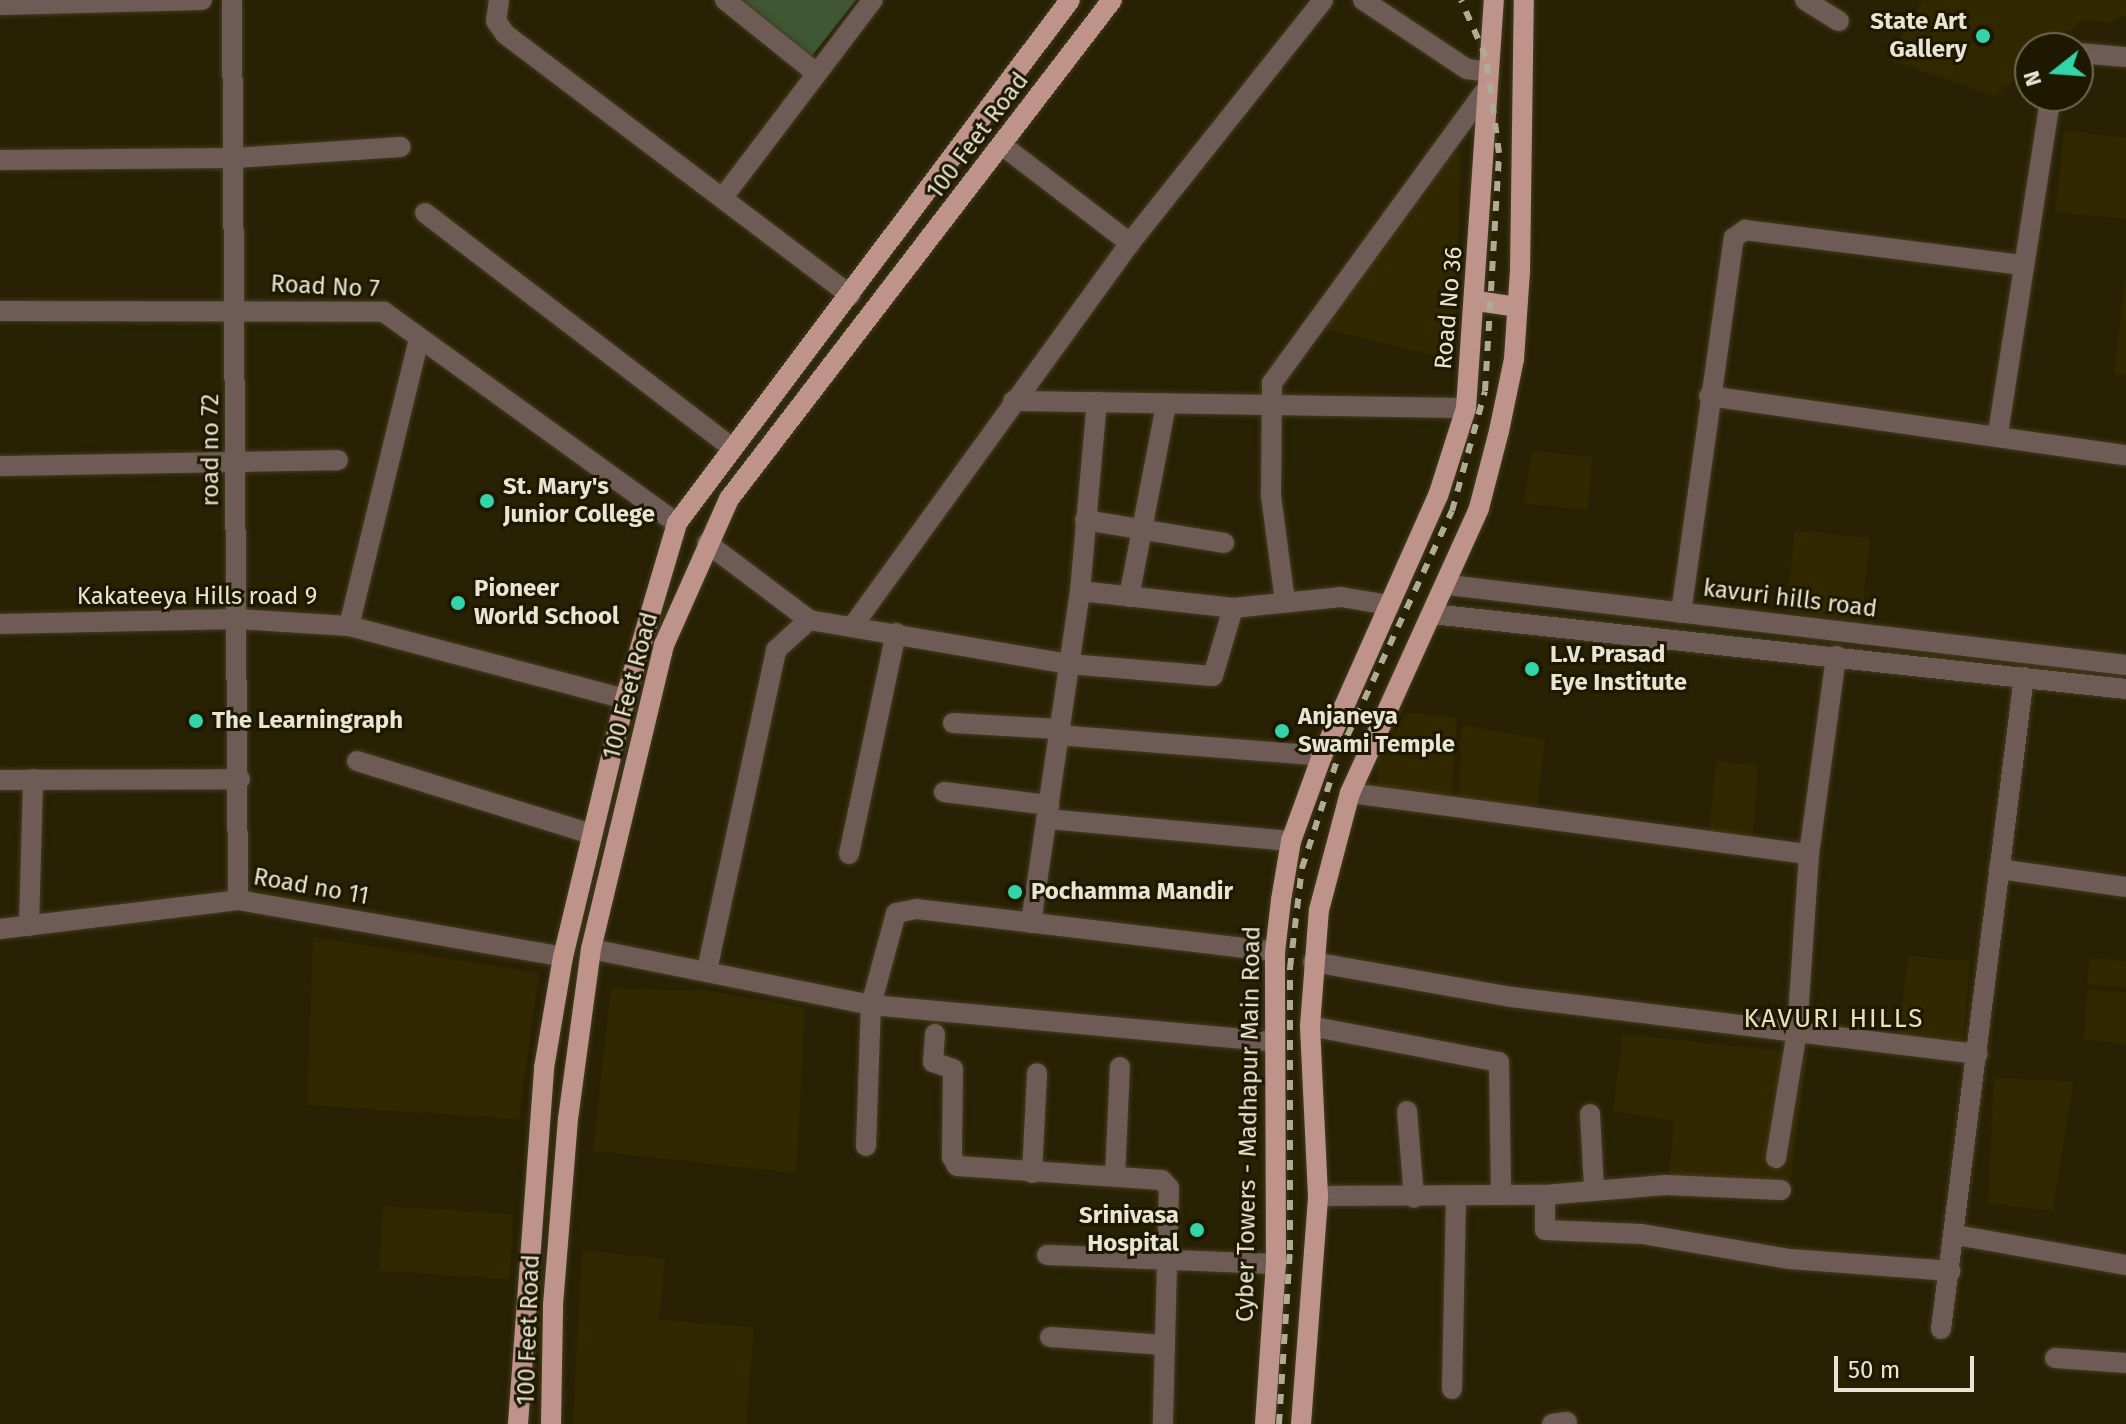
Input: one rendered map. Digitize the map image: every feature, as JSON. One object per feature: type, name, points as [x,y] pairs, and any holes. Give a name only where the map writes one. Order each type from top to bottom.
[{"type":"main road","name":"100 Feet Road","points":[[518,1424],[544,1068],[563,957],[625,699],[677,523],[1070,0]]},
{"type":"main road","name":"100 Feet Road","points":[[551,1424],[553,1305],[568,1119],[591,949],[664,645],[729,499],[1003,146],[1112,0]]},
{"type":"main road","name":"Road No 36","points":[[1389,605],[1438,496],[1466,408],[1477,301],[1494,0]]},
{"type":"main road","points":[[1301,1424],[1318,1196],[1310,1026],[1313,962],[1328,861],[1350,793],[1448,585],[1479,508],[1496,444],[1514,359],[1524,0]]},
{"type":"main road","points":[[1477,301],[1517,307]]},
{"type":"main road","points":[[818,337],[841,354]]},
{"type":"main road","name":"Cyber Towers - Madhapur Main Road","points":[[1265,1424],[1276,1264],[1275,952],[1291,841],[1322,756],[1389,605]]},
{"type":"street","points":[[0,5],[202,0]]},
{"type":"street","name":"road no 72","points":[[232,0],[237,310],[238,900]]},
{"type":"street","points":[[499,0],[496,21],[505,34],[724,196],[850,295]]},
{"type":"street","points":[[725,0],[816,73]]},
{"type":"street","points":[[724,196],[873,0]]},
{"type":"street","points":[[852,627],[1130,243],[1323,0]]},
{"type":"street","points":[[1285,601],[1271,496],[1269,405],[1279,368],[1487,82],[1363,0]]},
{"type":"street","points":[[1805,0],[1839,21]]},
{"type":"street","points":[[2094,54],[2126,57]]},
{"type":"street","points":[[1998,433],[2021,265],[2048,112]]},
{"type":"street","points":[[1003,146],[1130,243]]},
{"type":"street","points":[[0,160],[235,158],[401,147]]},
{"type":"street","points":[[425,213],[732,448]]},
{"type":"street","points":[[1681,613],[1730,244],[1745,230],[2021,265]]},
{"type":"street","name":"Road No 7","points":[[0,311],[375,310],[677,523]]},
{"type":"street","points":[[349,626],[419,339]]},
{"type":"street","points":[[1709,396],[1998,433],[2126,455]]},
{"type":"street","points":[[1013,401],[1466,408]]},
{"type":"street","points":[[1031,923],[1080,591],[1097,402]]},
{"type":"street","points":[[1129,597],[1166,404]]},
{"type":"street","points":[[0,466],[237,465],[338,460]]},
{"type":"street","points":[[1085,520],[1224,543]]},
{"type":"street","points":[[707,543],[809,620],[1069,664],[1213,676],[1233,608]]},
{"type":"street","name":"kavuri hills road","points":[[1448,585],[2126,665]]},
{"type":"street","points":[[1080,591],[1233,608],[1341,597],[1389,605]]},
{"type":"street","points":[[1506,620],[1508,594]]},
{"type":"street","name":"kavuri hills road","points":[[1432,614],[2126,689]]},
{"type":"street","name":"Kakateeya Hills road 9","points":[[0,624],[237,619],[349,626],[625,699]]},
{"type":"street","points":[[707,970],[776,650],[809,620]]},
{"type":"street","points":[[849,854],[896,633]]},
{"type":"street","points":[[1776,1158],[1797,1031],[1809,854],[1836,656]]},
{"type":"street","points":[[1941,1329],[1956,1235],[2024,677]]},
{"type":"street","points":[[953,723],[1322,756]]},
{"type":"street","points":[[357,761],[592,834]]},
{"type":"street","points":[[29,926],[33,779]]},
{"type":"street","points":[[0,780],[240,779]]},
{"type":"street","points":[[944,792],[1049,812],[1291,841]]},
{"type":"street","points":[[1350,793],[1809,854]]},
{"type":"street","points":[[1999,869],[2126,887]]},
{"type":"street","name":"Road no 11","points":[[0,929],[238,900],[563,957]]},
{"type":"street","points":[[866,1146],[871,1005],[896,913],[917,909],[1275,952]]},
{"type":"street","points":[[591,949],[871,1005],[1274,1042]]},
{"type":"street","points":[[1313,962],[1512,997],[1978,1054]]},
{"type":"street","points":[[1310,1026],[1499,1062],[1501,1194]]},
{"type":"street","points":[[935,1034],[933,1062],[953,1069],[952,1157],[957,1166],[1162,1180],[1169,1188],[1163,1424]]},
{"type":"street","points":[[1115,1176],[1120,1067]]},
{"type":"street","points":[[1032,1173],[1037,1073]]},
{"type":"street","points":[[1407,1111],[1414,1198]]},
{"type":"street","points":[[1590,1114],[1594,1189]]},
{"type":"street","points":[[1318,1196],[1414,1198],[1545,1195],[1666,1185],[1781,1190]]},
{"type":"street","points":[[1545,1195],[1545,1230],[1642,1234],[1790,1259],[1951,1271]]},
{"type":"street","points":[[1452,1389],[1456,1197]]},
{"type":"street","points":[[1956,1235],[2126,1265]]},
{"type":"street","points":[[1047,1255],[1276,1264]]},
{"type":"street","points":[[1050,1337],[1165,1345]]},
{"type":"street","points":[[2055,1358],[2126,1363]]},
{"type":"shaded area","name":"State Art Gallery","points":[[1922,0],[2126,0],[2126,15],[2110,22],[2081,21],[2068,32],[2014,32],[2014,80],[1995,96],[1888,60]]},
{"type":"shaded area","points":[[2064,130],[2126,138],[2126,219],[2055,212]]},
{"type":"shaded area","points":[[1451,151],[1461,152],[1454,360],[1324,329]]},
{"type":"shaded area","points":[[2126,271],[2126,375],[2114,374]]},
{"type":"shaded area","points":[[1532,451],[1592,457],[1588,510],[1524,503]]},
{"type":"shaded area","points":[[1795,530],[1870,538],[1861,622],[1786,612]]},
{"type":"shaded area","points":[[1406,713],[1457,717],[1451,802],[1376,793],[1378,760]]},
{"type":"shaded area","points":[[1462,725],[1545,740],[1536,812],[1459,802]]},
{"type":"shaded area","points":[[1716,761],[1758,765],[1753,838],[1709,834]]},
{"type":"shaded area","points":[[313,937],[539,973],[519,1119],[307,1105]]},
{"type":"shaded area","points":[[1908,956],[1970,961],[1963,1043],[1899,1038]]},
{"type":"shaded area","points":[[2090,958],[2126,961],[2126,987],[2087,984]]},
{"type":"shaded area","points":[[611,988],[712,991],[805,1008],[796,1173],[593,1151]]},
{"type":"shaded area","points":[[2087,990],[2126,992],[2126,1044],[2084,1040]]},
{"type":"shaded area","points":[[1623,1034],[1808,1054],[1789,1191],[1668,1181],[1674,1121],[1613,1111]]},
{"type":"shaded area","points":[[1994,1077],[2073,1082],[2053,1211],[1988,1203]]},
{"type":"shaded area","points":[[383,1206],[513,1214],[510,1279],[379,1271]]},
{"type":"shaded area","points":[[582,1250],[665,1259],[659,1320],[754,1327],[746,1424],[573,1424]]},
{"type":"green space","points":[[740,0],[856,0],[811,57]]},
{"type":"railway","points":[[1279,1424],[1290,1250],[1290,968],[1302,868],[1339,754],[1452,511],[1485,391],[1499,153],[1486,57],[1461,0]]},
{"type":"place","name":"State Art Gallery","points":[[1983,36]]},
{"type":"place","name":"St. Mary's Junior College","points":[[487,501]]},
{"type":"place","name":"Pioneer World School","points":[[458,603]]},
{"type":"place","name":"L.V. Prasad Eye Institute","points":[[1532,669]]},
{"type":"place","name":"The Learningraph","points":[[196,721]]},
{"type":"place","name":"Anjaneya Swami Temple","points":[[1282,731]]},
{"type":"place","name":"Pochamma Mandir","points":[[1015,892]]},
{"type":"place","name":"Srinivasa Hospital","points":[[1197,1230]]},
{"type":"district","name":"KAVURI HILLS","points":[[1834,1019]]}]
